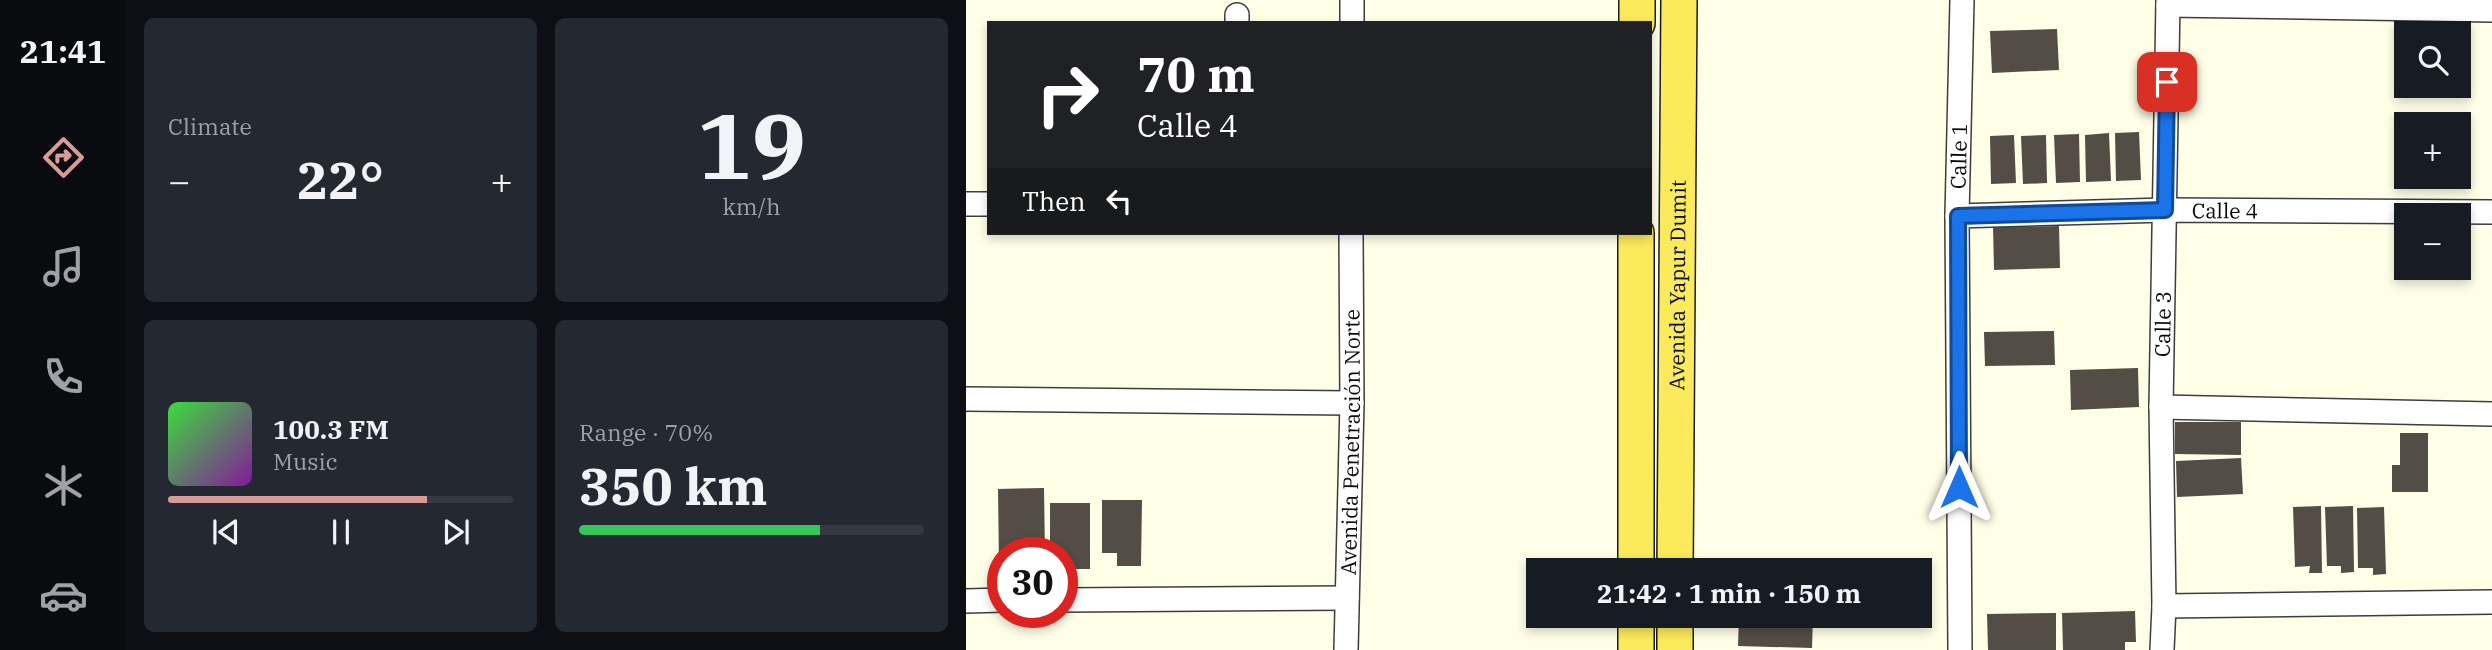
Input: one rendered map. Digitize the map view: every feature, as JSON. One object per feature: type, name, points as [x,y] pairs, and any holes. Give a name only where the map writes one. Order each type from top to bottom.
[{"type":"main road","points":[[1637,0],[1637,21]]},
{"type":"main road","name":"Avenida Yapur Dumit","points":[[1675,558],[1679,0]]},
{"type":"main road","name":"Avenida Yapur Dumit","points":[[1636,235],[1636,558]]},
{"type":"main road","points":[[1636,628],[1636,650]]},
{"type":"main road","points":[[1675,628],[1675,650]]},
{"type":"street","points":[[1352,0],[1352,21]]},
{"type":"street","name":"Calle 1","points":[[1960,650],[1958,216],[1962,0]]},
{"type":"street","points":[[2168,3],[2492,9]]},
{"type":"street","name":"Calle 3","points":[[2162,650],[2164,606],[2161,407],[2168,3]]},
{"type":"street","points":[[966,204],[987,204]]},
{"type":"street","name":"Calle 4","points":[[1958,216],[2165,210],[2492,212]]},
{"type":"street","name":"Avenida Penetración Norte","points":[[1346,650],[1352,403],[1351,235]]},
{"type":"street","points":[[966,399],[1352,403]]},
{"type":"street","points":[[2161,407],[2492,414]]},
{"type":"street","points":[[1078,600],[1347,598]]},
{"type":"street","points":[[966,601],[987,600]]},
{"type":"street","points":[[2164,606],[2492,603]]},
{"type":"building","points":[[2057,29],[2059,70],[1992,73],[1990,31]]},
{"type":"building","points":[[2139,132],[2141,180],[2116,181],[2115,133]]},
{"type":"building","points":[[2109,133],[2111,181],[2086,182],[2085,135]]},
{"type":"building","points":[[2079,134],[2080,182],[2056,183],[2054,135]]},
{"type":"building","points":[[2014,135],[2016,183],[1991,184],[1990,136]]},
{"type":"building","points":[[2046,135],[2047,183],[2023,184],[2021,136]]},
{"type":"building","points":[[2059,226],[2060,268],[1994,270],[1993,227]]},
{"type":"building","points":[[2054,331],[2055,365],[1985,366],[1984,332]]},
{"type":"building","points":[[2138,368],[2139,407],[2071,410],[2070,370]]},
{"type":"building","points":[[2175,422],[2241,422],[2241,455],[2175,454]]},
{"type":"building","points":[[2400,433],[2428,433],[2428,492],[2392,492],[2392,465],[2400,465]]},
{"type":"building","points":[[2241,458],[2243,494],[2177,497],[2176,461]]},
{"type":"building","points":[[1044,488],[1045,537],[999,537],[998,489]]},
{"type":"building","points":[[1102,500],[1142,500],[1141,566],[1117,566],[1117,553],[1102,553]]},
{"type":"building","points":[[1050,503],[1090,503],[1090,569],[1078,569],[1078,537],[1050,537]]},
{"type":"building","points":[[2321,506],[2322,573],[2309,573],[2310,566],[2295,567],[2293,507]]},
{"type":"building","points":[[2353,506],[2354,572],[2341,573],[2341,566],[2327,566],[2325,507]]},
{"type":"building","points":[[2384,507],[2386,574],[2373,575],[2373,568],[2358,568],[2357,508]]},
{"type":"building","points":[[2135,611],[2136,642],[2125,642],[2125,650],[2063,650],[2062,613]]},
{"type":"building","points":[[2056,613],[2056,650],[1988,650],[1987,614]]},
{"type":"building","points":[[1739,628],[1813,628],[1812,648],[1738,646]]},
{"type":"route","points":[[1959,487],[1958,216],[2165,210],[2167,82]]}]
